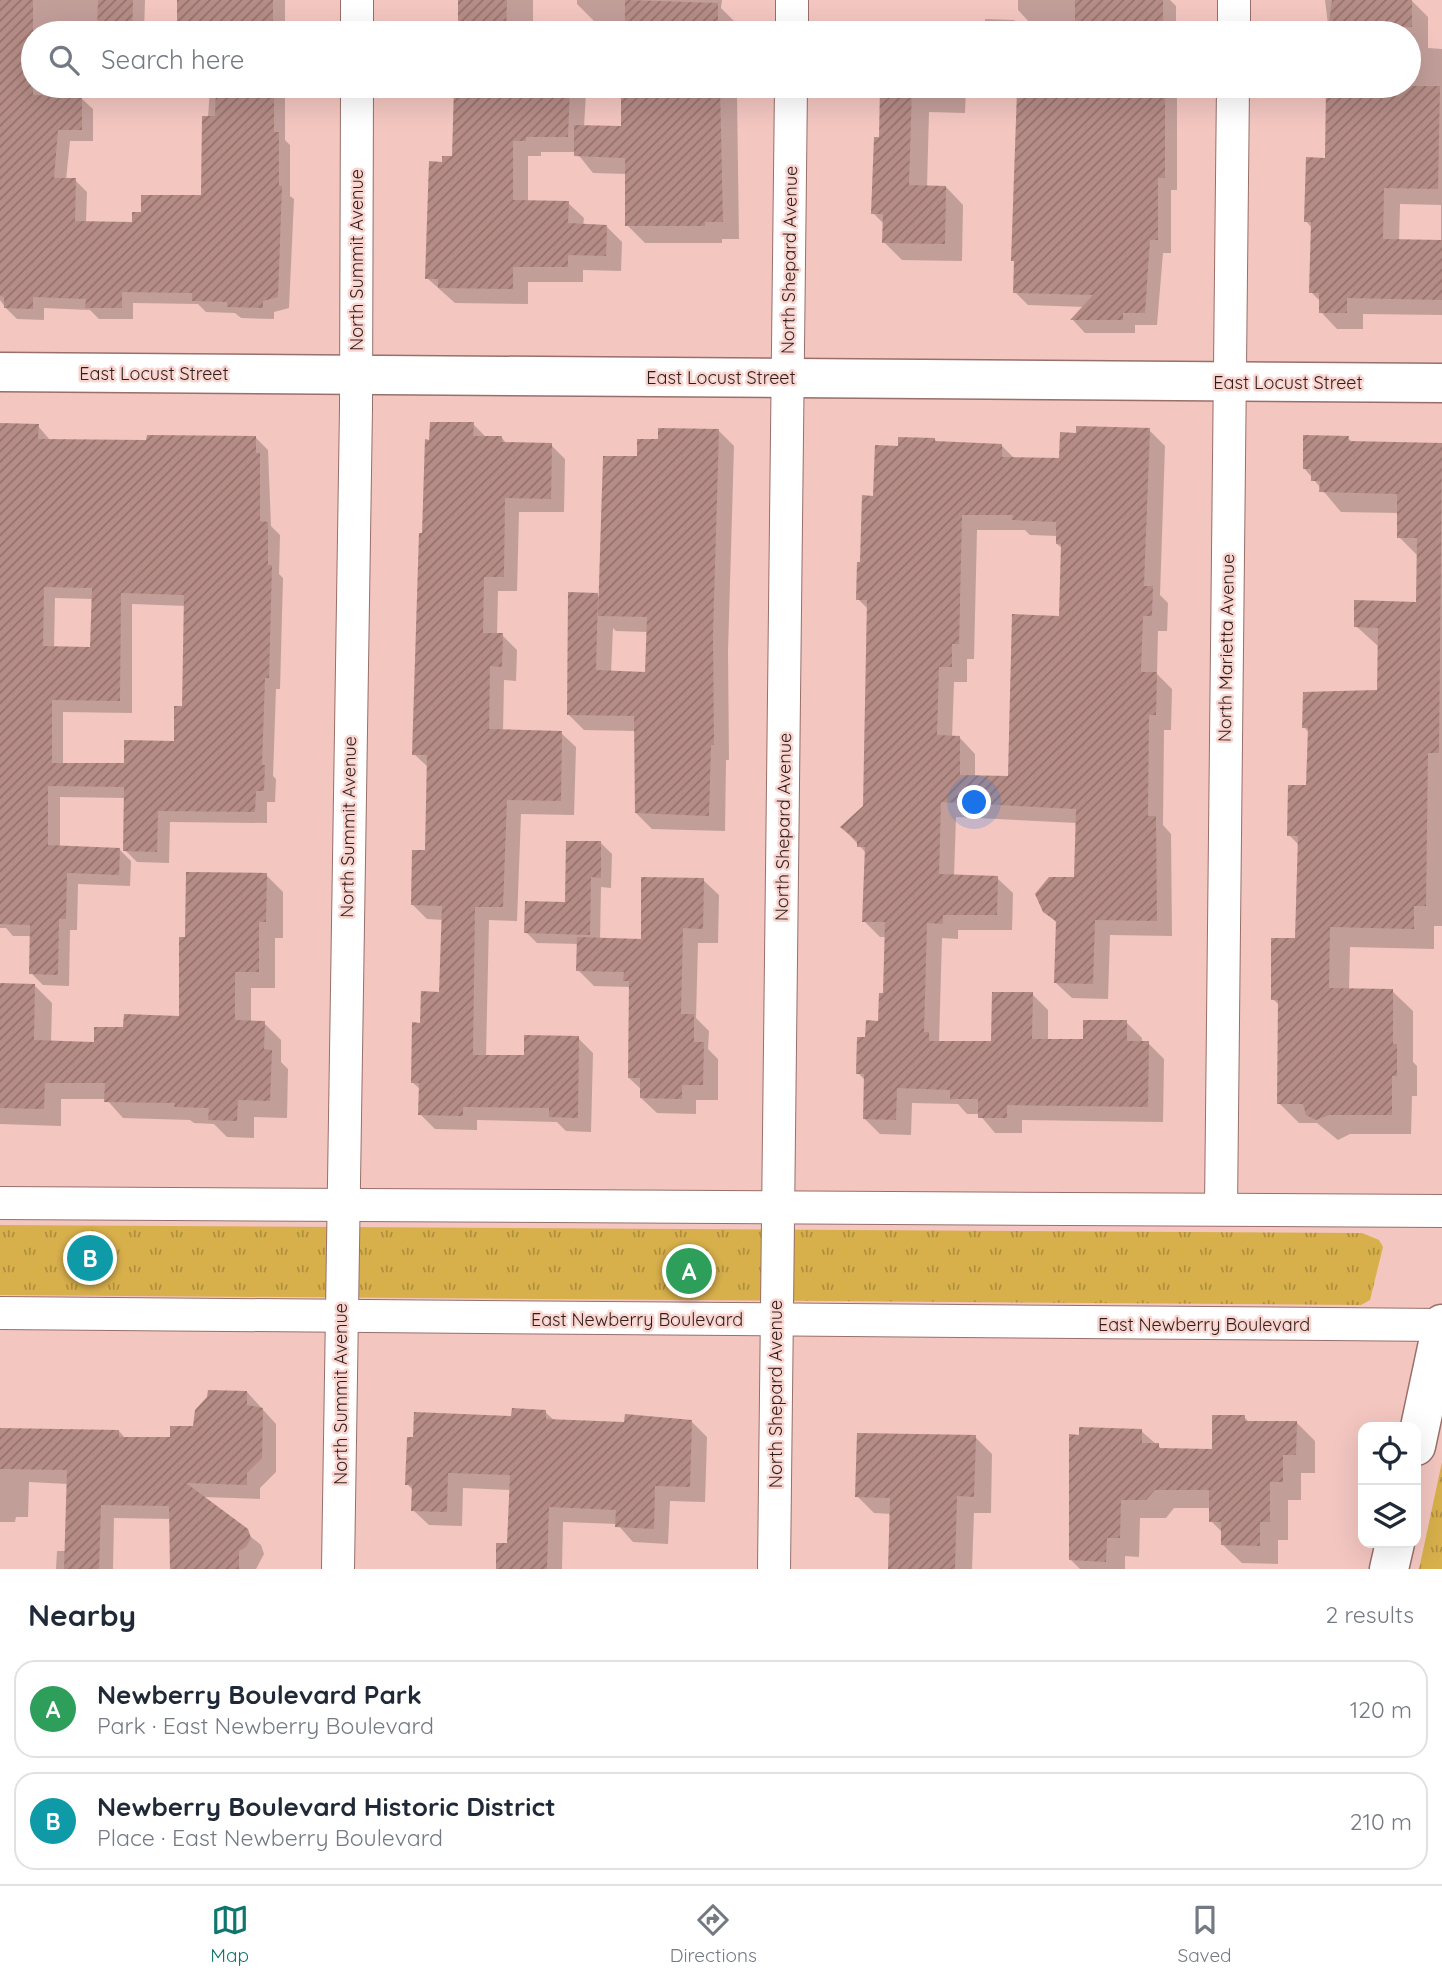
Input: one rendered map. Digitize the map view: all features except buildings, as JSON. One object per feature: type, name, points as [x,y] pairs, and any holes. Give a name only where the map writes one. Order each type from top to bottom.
[{"type":"main road","name":"East Locust Street","points":[[0,372],[1442,383]]},
{"type":"main road","points":[[1421,1423],[1442,1325]]},
{"type":"main road","points":[[1389,1569],[1394,1548]]},
{"type":"street","points":[[357,0],[357,21]]},
{"type":"street","points":[[792,0],[792,21]]},
{"type":"street","points":[[1234,0],[1234,21]]},
{"type":"street","name":"North Summit Avenue","points":[[338,1569],[356,374],[357,98]]},
{"type":"street","name":"North Shepard Avenue","points":[[774,1569],[791,98]]},
{"type":"street","name":"North Marietta Avenue","points":[[1220,1209],[1233,98]]},
{"type":"street","points":[[0,1203],[1442,1211]]},
{"type":"street","name":"East Newberry Boulevard","points":[[0,1313],[1442,1325]]},
{"type":"green space","points":[[0,1225],[1362,1233],[1379,1240],[1383,1247],[1370,1300],[1361,1305],[0,1295]]},
{"type":"green space","points":[[1442,1462],[1442,1569],[1419,1569]]},
{"type":"place","name":"Newberry Boulevard Historic District","points":[[90,1258]]},
{"type":"place","name":"Newberry Boulevard Park","points":[[689,1271]]}]
